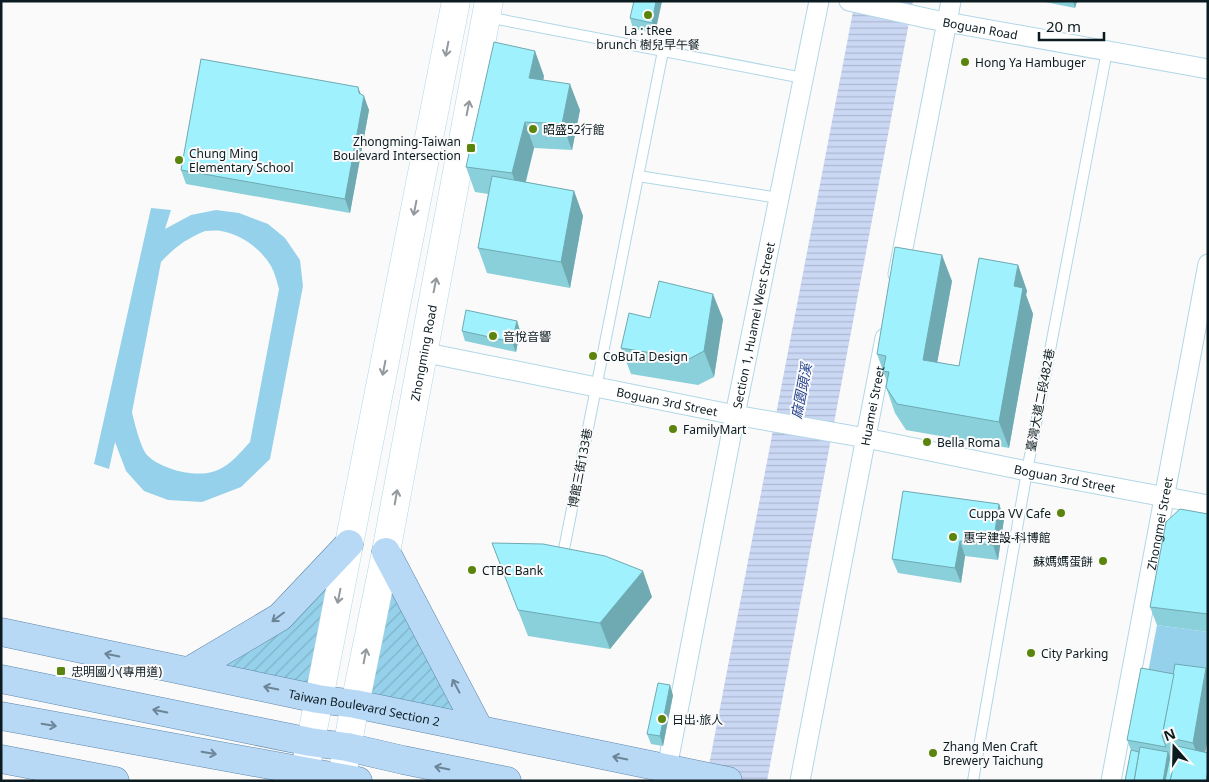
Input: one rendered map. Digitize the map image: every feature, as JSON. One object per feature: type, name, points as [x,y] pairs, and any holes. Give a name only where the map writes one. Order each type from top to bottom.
[{"type":"main road","points":[[304,776],[456,1]]},
{"type":"main road","name":"Zhongming Road","points":[[347,780],[347,747],[386,552],[487,9]]},
{"type":"main road","points":[[189,671],[280,617],[349,544]]},
{"type":"main road","points":[[386,552],[479,729]]},
{"type":"main road","name":"Taiwan Boulevard Section 2","points":[[1,632],[318,699],[355,704],[728,781]]},
{"type":"main road","points":[[1,679],[310,742],[347,747],[507,781]]},
{"type":"main road","points":[[1,716],[304,776],[347,780]]},
{"type":"main road","points":[[1,759],[116,781]]},
{"type":"main road","points":[[39,766],[79,781]]},
{"type":"street","name":"Section 1, Huamei West Street","points":[[667,768],[741,415],[779,198],[819,1]]},
{"type":"street","name":"Boguan Road","points":[[849,1],[938,20],[1208,69]]},
{"type":"street","points":[[894,293],[938,20],[951,1]]},
{"type":"street","name":"Zhongmei Street","points":[[1111,781],[1208,264]]},
{"type":"street","name":"Huamei Street","points":[[800,781],[860,437],[888,322]]},
{"type":"street","name":"Boguan 3rd Street","points":[[422,352],[1208,505]]},
{"type":"lane","points":[[487,9],[663,51],[803,78]]},
{"type":"lane","name":"臺灣大道二段482巷","points":[[973,781],[1027,471],[1107,50]]},
{"type":"lane","name":"博館三街133巷","points":[[564,549],[663,51]]},
{"type":"lane","points":[[638,176],[779,198]]},
{"type":"shaded area","points":[[151,208],[171,210],[165,229],[191,215],[216,210],[239,213],[268,224],[285,238],[300,260],[303,286],[270,459],[241,487],[202,502],[168,500],[144,491],[126,471],[115,442],[109,469],[94,464]],"holes":[[[205,231],[219,231],[236,235],[250,243],[271,266],[279,289],[250,442],[223,468],[201,474],[171,469],[148,456],[140,442],[132,412],[161,262],[186,240]]]},
{"type":"shaded area","points":[[337,558],[310,690],[179,660],[254,621],[291,588]]},
{"type":"shaded area","points":[[388,572],[468,722],[367,695]]},
{"type":"shaded area","points":[[1157,625],[1208,632],[1208,674],[1146,683]]},
{"type":"water","name":"麻園頭溪","points":[[855,1],[913,1],[767,781],[706,781]]},
{"type":"building","points":[[634,1],[656,1],[652,23],[630,18]]},
{"type":"building","points":[[494,42],[535,51],[529,78],[570,84],[562,124],[525,122],[512,173],[466,167]]},
{"type":"building","points":[[201,59],[358,87],[359,93],[364,96],[345,199],[181,170]]},
{"type":"building","points":[[492,176],[574,191],[561,262],[478,248]]},
{"type":"building","points":[[895,247],[942,255],[923,360],[959,366],[979,258],[1018,265],[1014,286],[1023,288],[999,422],[897,404],[886,387],[889,372],[883,371],[886,356],[877,354]]},
{"type":"building","points":[[659,281],[713,294],[704,351],[689,359],[621,348],[629,313],[650,318]]},
{"type":"building","points":[[466,310],[517,321],[512,342],[462,331]]},
{"type":"building","name":"惠宇建設-科博館","points":[[903,491],[999,504],[993,545],[960,541],[955,568],[892,559]]},
{"type":"building","points":[[1180,509],[1208,514],[1208,614],[1150,607],[1166,522]]},
{"type":"building","points":[[492,543],[543,544],[605,556],[643,571],[600,623],[518,610]]},
{"type":"building","points":[[1175,664],[1206,668],[1193,743],[1162,736]]},
{"type":"building","points":[[1141,668],[1174,674],[1162,736],[1166,747],[1127,740]]},
{"type":"building","points":[[658,683],[670,685],[660,736],[647,734]]},
{"type":"building","points":[[1177,746],[1208,753],[1206,781],[1170,781]]},
{"type":"building","points":[[1140,747],[1168,752],[1163,781],[1134,781]]},
{"type":"building","points":[[1131,750],[1139,752],[1134,781],[1125,781]]},
{"type":"building","points":[[1170,757],[1175,758],[1170,781],[1165,781]]},
{"type":"place","name":"La : tRee brunch 樹兒早午餐","points":[[648,15]]},
{"type":"place","name":"Hong Ya Hambuger","points":[[965,62]]},
{"type":"place","name":"昭盛52行館","points":[[533,129]]},
{"type":"place","name":"Zhongming-Taiwan Boulevard Intersection","points":[[471,148]]},
{"type":"place","name":"Chung Ming Elementary School","points":[[179,160]]},
{"type":"place","name":"音悅音響","points":[[493,336]]},
{"type":"place","name":"CoBuTa Design","points":[[593,356]]},
{"type":"place","name":"FamilyMart","points":[[673,429]]},
{"type":"place","name":"Bella Roma","points":[[927,442]]},
{"type":"place","name":"Cuppa VV Cafe","points":[[1061,513]]},
{"type":"place","name":"惠宇建設-科博館","points":[[953,537]]},
{"type":"place","name":"蘇媽媽蛋餅","points":[[1103,561]]},
{"type":"place","name":"CTBC Bank","points":[[472,570]]},
{"type":"place","name":"City Parking","points":[[1031,653]]},
{"type":"place","name":"忠明國小(專用道)","points":[[61,671]]},
{"type":"place","name":"日出‧旅人","points":[[662,719]]},
{"type":"place","name":"Zhang Men Craft Brewery Taichung","points":[[933,753]]}]
